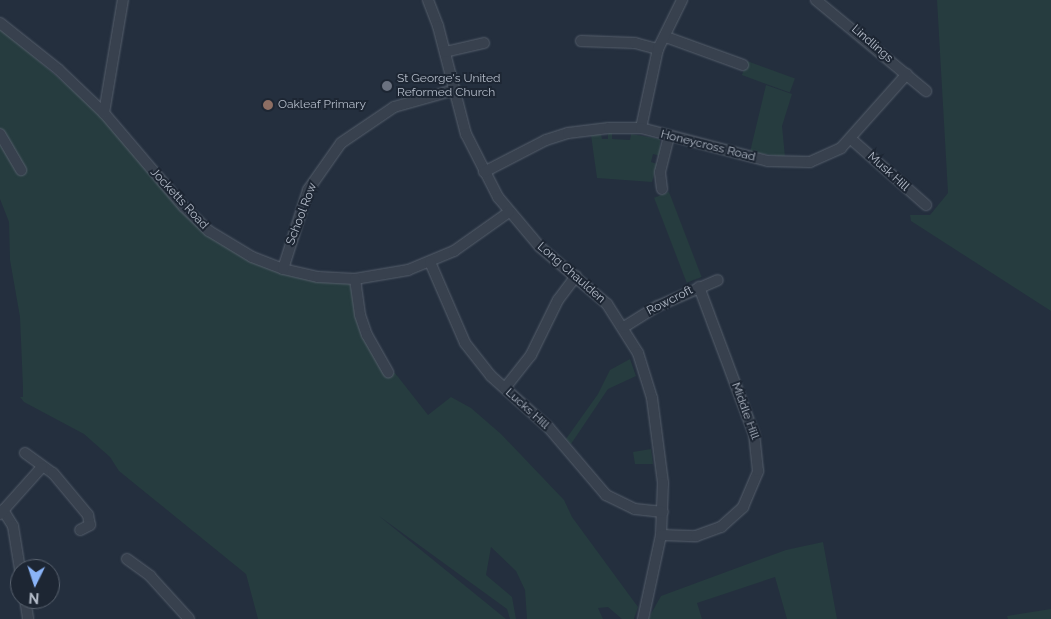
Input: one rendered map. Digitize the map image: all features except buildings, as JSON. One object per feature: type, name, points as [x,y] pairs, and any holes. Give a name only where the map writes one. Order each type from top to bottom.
[{"type":"street","points":[[104,113],[123,0]]},
{"type":"street","name":"Long Chaulden","points":[[428,0],[445,52],[466,134],[484,172],[509,212],[540,247],[607,304],[624,327],[638,353],[652,398],[661,454],[663,512],[661,535],[643,619]]},
{"type":"street","points":[[641,128],[658,49],[666,37],[682,0]]},
{"type":"street","name":"Lindlings","points":[[818,1],[926,91]]},
{"type":"street","name":"Jocketts Road","points":[[0,23],[59,70],[104,113],[184,208],[209,231],[252,257],[283,269],[318,277],[356,279],[400,272],[430,262],[454,251],[509,212]]},
{"type":"street","points":[[666,37],[743,65]]},
{"type":"street","points":[[581,41],[635,43],[658,49]]},
{"type":"street","points":[[445,52],[484,44]]},
{"type":"street","name":"Honeycross Road","points":[[484,172],[568,133],[599,128],[641,128],[768,161],[800,163],[830,155],[851,139],[907,74]]},
{"type":"street","name":"School Row","points":[[283,269],[308,190],[341,142],[394,107],[454,90]]},
{"type":"street","points":[[0,134],[21,170]]},
{"type":"street","points":[[662,189],[660,172],[670,136]]},
{"type":"street","name":"Musk Hill","points":[[851,139],[926,205]]},
{"type":"street","name":"Lucks Hill","points":[[430,262],[465,343],[491,376],[549,428],[606,495],[635,509],[663,512]]},
{"type":"street","points":[[504,388],[531,355],[558,300],[576,276]]},
{"type":"street","points":[[356,279],[360,315],[367,335],[388,372]]},
{"type":"street","name":"Rowcroft","points":[[624,327],[699,287],[718,280]]},
{"type":"street","name":"Middle Hill","points":[[661,535],[696,536],[721,527],[743,508],[758,471],[754,434],[699,287]]},
{"type":"street","points":[[25,454],[53,473],[88,515],[90,525],[80,530]]},
{"type":"street","points":[[18,559],[13,526],[2,512],[42,467]]},
{"type":"street","points":[[127,559],[150,576],[189,619]]},
{"type":"green space","points":[[937,0],[1051,0],[1051,311],[911,221],[910,215],[930,215],[948,193]]},
{"type":"green space","points":[[0,28],[101,114],[173,201],[252,261],[349,283],[386,372],[395,373],[428,415],[451,397],[471,408],[501,434],[564,500],[572,517],[638,607],[634,619],[622,619],[608,607],[598,608],[603,619],[527,619],[525,590],[516,571],[491,547],[486,575],[512,597],[516,619],[510,619],[507,609],[379,516],[506,619],[258,619],[246,574],[119,471],[110,457],[84,434],[24,402],[20,397],[23,397],[20,317],[10,260],[9,222],[0,199]]},
{"type":"green space","points":[[747,61],[795,78],[790,93],[742,75]]},
{"type":"green space","points":[[766,85],[792,94],[782,126],[785,157],[750,152]]},
{"type":"green space","points":[[601,133],[602,139],[608,139],[608,133],[612,133],[612,139],[630,140],[631,134],[660,139],[660,156],[653,154],[651,162],[657,164],[652,182],[597,178],[591,135]]},
{"type":"green space","points":[[669,192],[702,277],[687,283],[654,198]]},
{"type":"green space","points":[[630,359],[636,376],[608,389],[571,444],[566,439],[598,394],[610,370]]},
{"type":"green space","points":[[651,449],[653,464],[635,464],[633,452]]},
{"type":"green space","points":[[823,542],[837,619],[787,619],[775,577],[697,603],[702,619],[648,619],[661,596],[786,550]]},
{"type":"green space","points":[[1051,609],[1051,619],[1008,619],[1007,616]]},
{"type":"place","name":"St George's United Reformed Church","points":[[387,86]]},
{"type":"place","name":"Oakleaf Primary","points":[[268,105]]}]
